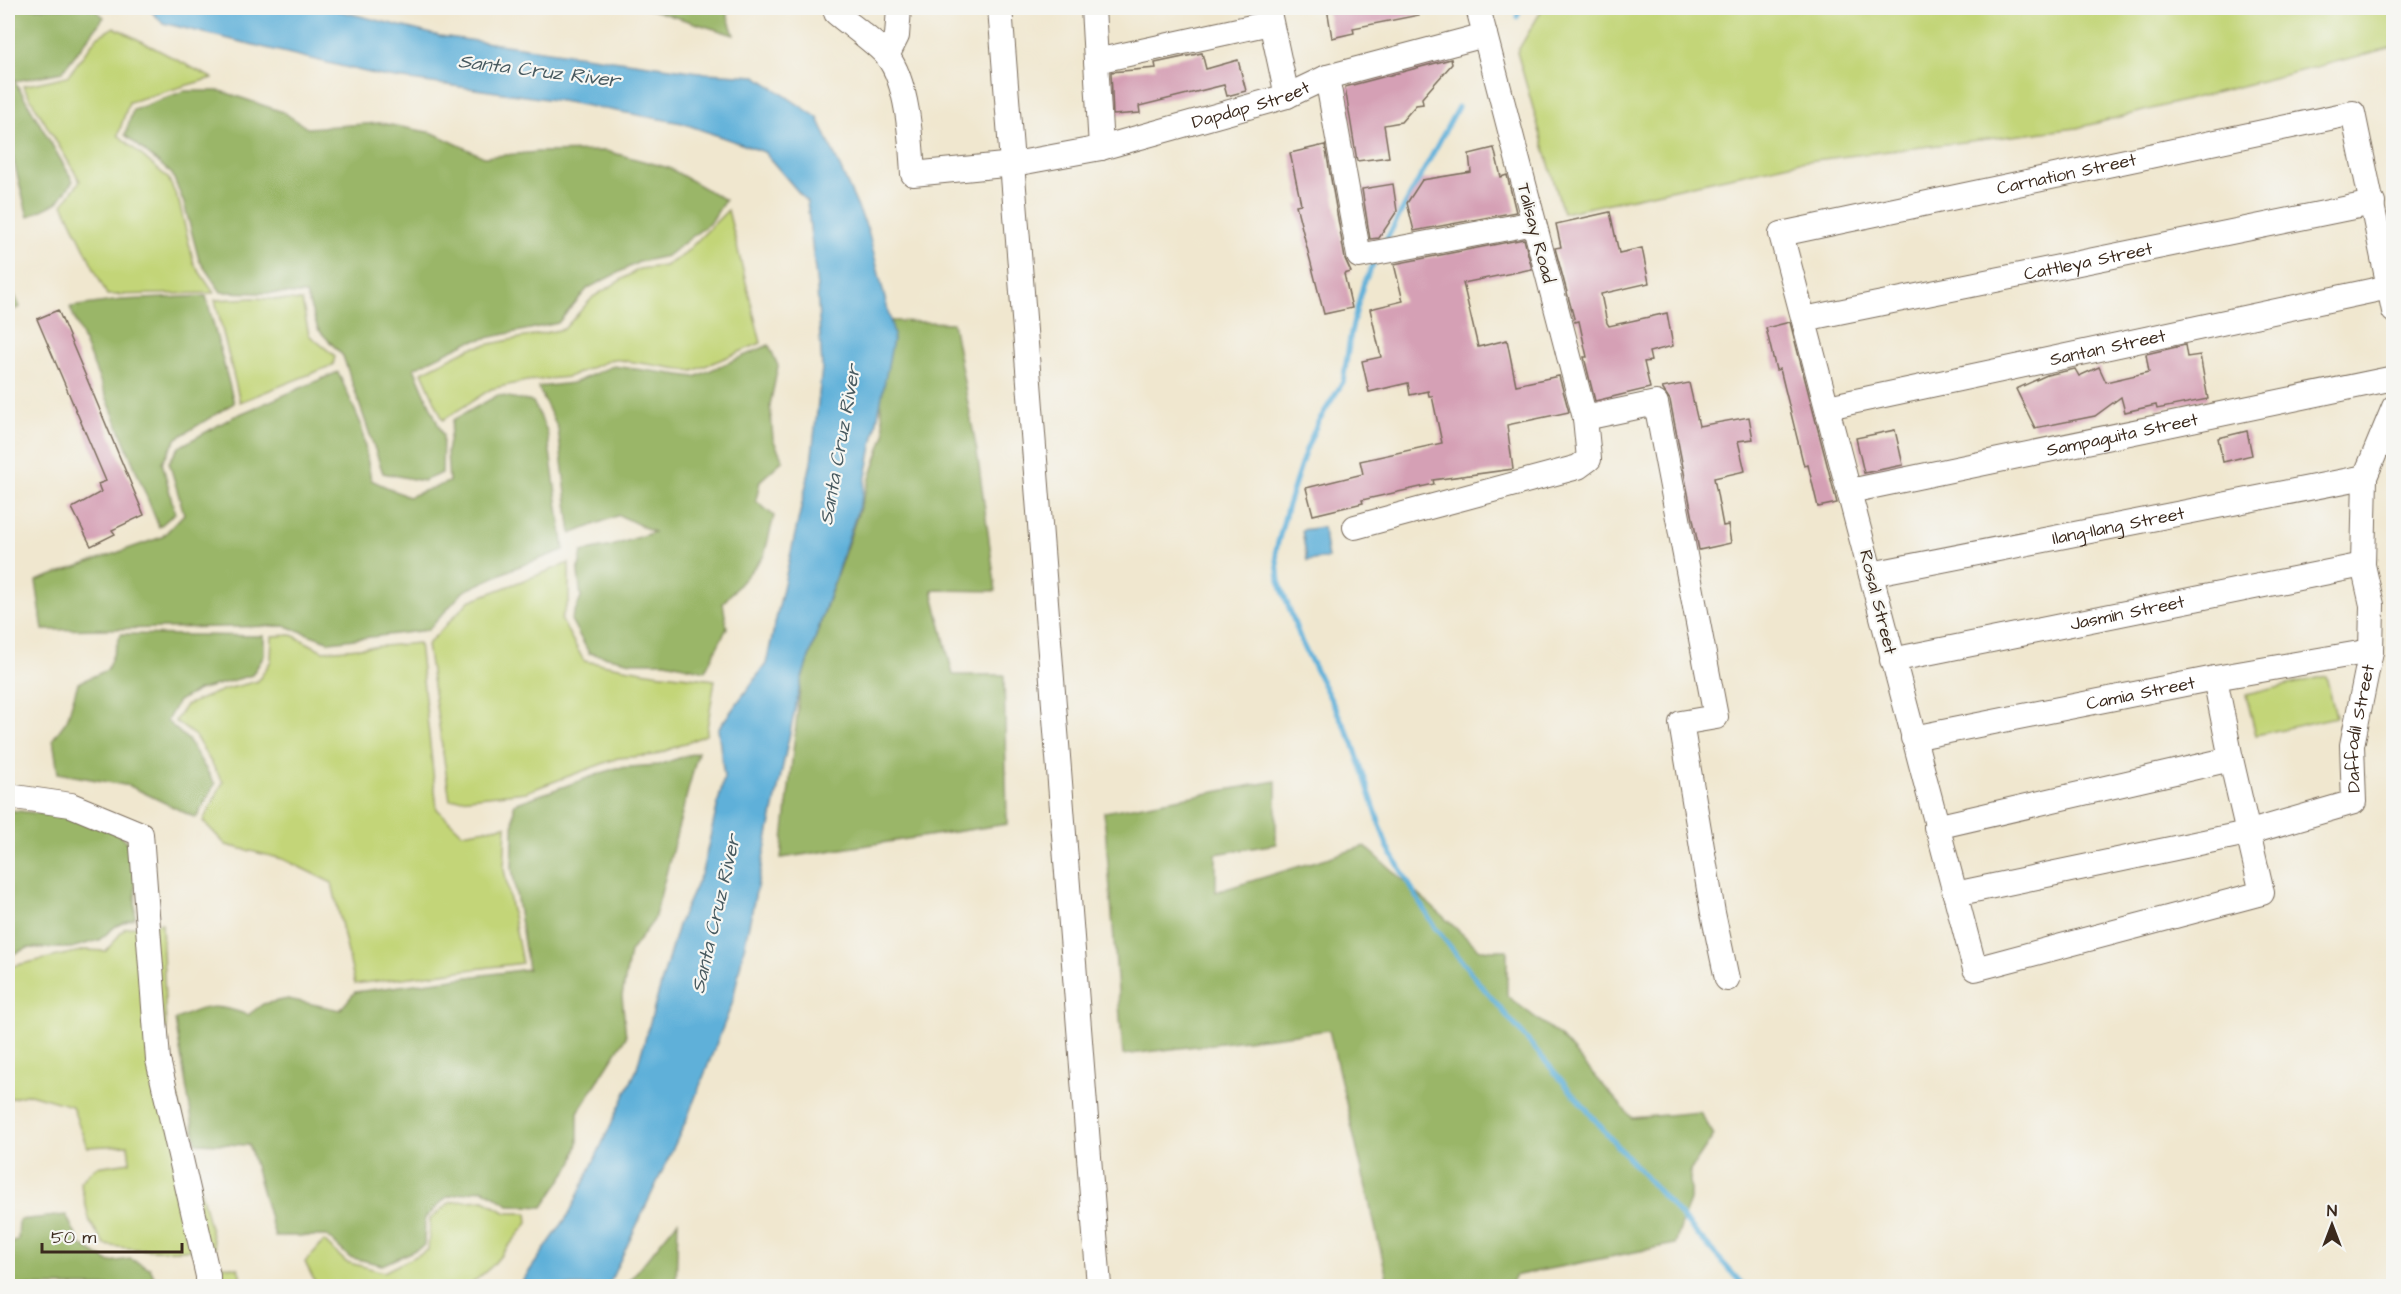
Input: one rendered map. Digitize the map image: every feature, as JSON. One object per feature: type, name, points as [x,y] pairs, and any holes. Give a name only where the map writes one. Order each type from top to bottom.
[{"type":"street","points":[[834,8],[836,13],[886,56],[897,36],[899,8]]},
{"type":"street","points":[[1000,8],[1014,164],[1099,1287]]},
{"type":"street","points":[[1093,8],[1101,148]]},
{"type":"street","name":"Talisay Road","points":[[1355,527],[1578,467],[1589,459],[1585,418],[1478,8]]},
{"type":"street","points":[[1096,61],[1269,15],[1287,96]]},
{"type":"street","name":"Dapdap Street","points":[[886,56],[906,102],[913,174],[1014,164],[1101,148],[1287,96],[1327,77],[1485,34]]},
{"type":"street","points":[[1327,77],[1359,256],[1534,223]]},
{"type":"street","name":"Carnation Street","points":[[1781,234],[2353,113],[2373,203]]},
{"type":"street","points":[[2373,203],[2394,311]]},
{"type":"street","name":"Cattleya Street","points":[[1804,319],[2373,203]]},
{"type":"street","name":"Rosal Street","points":[[1781,234],[1975,969],[2262,893],[2247,833]]},
{"type":"street","name":"Santan Street","points":[[1828,407],[2389,287]]},
{"type":"street","name":"Sampaguita Street","points":[[1850,491],[2394,378]]},
{"type":"street","points":[[1585,418],[1656,403],[1716,717],[1681,723],[1713,913],[1727,979]]},
{"type":"street","name":"Daffodil Street","points":[[2247,833],[2354,802],[2352,745],[2371,651],[2372,605],[2363,565],[2365,477],[2394,407]]},
{"type":"street","name":"Ilang-Ilang Street","points":[[1871,574],[2365,477]]},
{"type":"street","name":"Jasmin Street","points":[[1892,660],[2363,565]]},
{"type":"street","name":"Camia Street","points":[[1913,738],[2215,678],[2371,651]]},
{"type":"street","points":[[1954,894],[2247,833],[2215,678]]},
{"type":"street","points":[[1936,827],[2231,759]]},
{"type":"street","points":[[8,796],[71,806],[141,834],[158,1060],[208,1276],[208,1287]]},
{"type":"green space","points":[[8,8],[93,8],[104,17],[62,72],[16,81],[8,67]]},
{"type":"green space","points":[[646,8],[725,8],[734,35]]},
{"type":"green space","points":[[1543,8],[2393,8],[2394,47],[2077,128],[1799,162],[1563,213],[1517,52]]},
{"type":"green space","points":[[114,27],[212,78],[129,102],[118,135],[168,178],[179,202],[194,264],[214,293],[107,295],[63,204],[80,181],[23,86],[68,76],[97,37]]},
{"type":"green space","points":[[8,72],[73,181],[58,202],[28,217],[8,139]]},
{"type":"green space","points":[[184,91],[221,91],[283,112],[307,128],[380,123],[433,133],[484,157],[538,152],[606,151],[669,168],[725,200],[711,222],[667,256],[639,262],[588,288],[558,323],[468,342],[414,368],[443,436],[442,473],[423,481],[383,473],[343,356],[318,329],[306,294],[221,292],[199,260],[184,203],[172,174],[125,135],[133,110]]},
{"type":"green space","points":[[728,210],[761,343],[693,371],[613,359],[568,377],[526,381],[491,389],[443,420],[422,372],[471,348],[564,329],[593,297],[639,269],[665,266],[682,256]]},
{"type":"green space","points":[[8,281],[20,307],[8,312]]},
{"type":"green space","points":[[206,296],[234,403],[177,438],[162,462],[175,513],[159,527],[70,307],[121,300]]},
{"type":"green space","points":[[254,298],[302,301],[309,335],[335,356],[333,365],[240,402],[215,300]]},
{"type":"green space","points":[[868,320],[953,323],[977,452],[996,591],[932,590],[953,675],[1004,675],[1007,824],[781,858],[801,681],[885,434]]},
{"type":"green space","points":[[769,345],[778,366],[770,405],[773,439],[783,460],[760,481],[756,501],[774,516],[764,556],[723,603],[727,628],[705,671],[666,662],[632,662],[589,653],[571,620],[581,598],[578,572],[582,552],[612,546],[654,532],[619,515],[571,534],[558,429],[538,387],[573,383],[613,366],[695,377]]},
{"type":"green space","points":[[338,372],[361,424],[371,480],[408,497],[449,482],[447,452],[453,420],[498,395],[533,402],[547,431],[564,550],[512,569],[464,591],[428,630],[330,642],[286,626],[43,630],[36,581],[162,537],[184,514],[169,462],[179,447],[233,417]]},
{"type":"green space","points":[[569,563],[569,600],[561,619],[584,661],[654,673],[715,680],[706,735],[655,755],[618,758],[526,792],[450,800],[427,645],[469,601]]},
{"type":"green space","points":[[121,634],[264,636],[264,656],[252,675],[199,690],[178,701],[167,721],[188,740],[215,784],[196,818],[130,786],[58,773],[53,739],[67,720],[78,683],[107,670]]},
{"type":"green space","points":[[292,635],[323,651],[419,643],[437,809],[462,833],[506,826],[504,869],[522,963],[355,984],[332,883],[283,859],[226,845],[203,821],[223,782],[195,736],[175,721],[186,705],[223,690],[258,681],[271,661],[272,636]]},
{"type":"green space","points":[[2326,676],[2336,717],[2256,735],[2246,695]]},
{"type":"green space","points":[[698,752],[654,920],[630,952],[622,996],[626,1037],[578,1112],[578,1143],[573,1162],[543,1207],[509,1205],[483,1189],[447,1197],[425,1218],[424,1246],[382,1265],[349,1257],[327,1236],[275,1236],[249,1145],[196,1143],[175,1020],[211,1007],[248,1015],[263,1004],[288,999],[340,1010],[355,992],[528,969],[512,868],[514,804],[616,768],[658,765]]},
{"type":"green space","points":[[1276,781],[1276,844],[1216,854],[1216,892],[1365,846],[1480,950],[1507,950],[1507,996],[1560,1036],[1632,1118],[1700,1112],[1714,1135],[1690,1171],[1690,1200],[1675,1244],[1514,1276],[1512,1286],[1389,1286],[1329,1030],[1123,1055],[1104,812]]},
{"type":"green space","points":[[8,810],[92,822],[108,827],[120,835],[129,845],[134,861],[135,918],[116,926],[99,940],[71,948],[28,948],[8,956]]},
{"type":"green space","points":[[162,923],[167,1055],[215,1248],[160,1250],[105,1245],[90,1222],[80,1182],[96,1167],[130,1162],[128,1145],[87,1147],[72,1106],[30,1094],[8,1099],[8,967],[85,950],[106,951],[125,928]]},
{"type":"green space","points":[[484,1200],[506,1213],[527,1213],[528,1223],[492,1266],[469,1286],[308,1286],[316,1284],[305,1262],[324,1241],[346,1262],[384,1272],[428,1250],[430,1219],[451,1202]]},
{"type":"green space","points":[[66,1215],[81,1245],[109,1262],[130,1259],[150,1268],[158,1286],[8,1286],[8,1245],[18,1240],[19,1220]]},
{"type":"green space","points":[[678,1221],[676,1286],[625,1286]]},
{"type":"green space","points":[[219,1265],[238,1268],[244,1286],[220,1286]]},
{"type":"water","name":"Santa Cruz River","points":[[148,8],[328,8],[440,36],[706,73],[756,76],[818,118],[868,230],[894,335],[862,497],[801,681],[732,1004],[686,1121],[608,1286],[519,1286],[569,1214],[636,1071],[678,925],[702,872],[724,777],[718,729],[766,664],[811,463],[822,368],[817,288],[807,202],[764,152],[682,123],[561,101],[382,76],[163,23]]},
{"type":"water","points":[[1323,527],[1328,558],[1307,561],[1302,530]]},
{"type":"building","points":[[1327,8],[1418,8],[1419,15],[1353,28],[1354,33],[1332,38]]},
{"type":"building","points":[[1202,53],[1206,69],[1238,60],[1246,91],[1227,96],[1224,85],[1139,106],[1140,113],[1113,115],[1111,72],[1156,68],[1155,63]]},
{"type":"building","points":[[1451,59],[1452,64],[1422,98],[1423,104],[1416,105],[1401,122],[1384,125],[1389,157],[1357,161],[1345,87]]},
{"type":"building","points":[[1325,145],[1345,259],[1351,272],[1344,274],[1352,308],[1324,314],[1296,205],[1301,204],[1290,153]]},
{"type":"building","points":[[1494,148],[1501,177],[1507,175],[1516,212],[1414,231],[1407,203],[1422,180],[1471,172],[1469,154]]},
{"type":"building","points":[[1393,184],[1397,211],[1379,238],[1370,239],[1362,189]]},
{"type":"building","points":[[1610,212],[1619,253],[1642,248],[1649,283],[1601,294],[1607,323],[1609,326],[1667,313],[1673,346],[1649,352],[1651,361],[1644,362],[1650,388],[1595,401],[1584,357],[1587,357],[1579,321],[1575,322],[1555,248],[1561,247],[1556,224]]},
{"type":"building","points":[[1524,239],[1532,269],[1463,283],[1478,347],[1507,340],[1516,385],[1559,376],[1569,412],[1507,425],[1513,469],[1433,480],[1434,484],[1362,500],[1363,503],[1313,515],[1306,488],[1363,474],[1360,461],[1442,443],[1432,396],[1429,396],[1428,391],[1410,395],[1408,383],[1369,392],[1362,361],[1381,357],[1370,309],[1403,301],[1394,264]]},
{"type":"building","points":[[58,310],[144,515],[112,530],[115,534],[91,546],[72,508],[101,492],[98,484],[106,481],[37,319]]},
{"type":"building","points":[[1790,322],[1837,503],[1818,507],[1808,465],[1804,466],[1780,369],[1776,370],[1766,328]]},
{"type":"building","points":[[2185,345],[2187,357],[2200,355],[2208,399],[2157,409],[2156,405],[2125,412],[2121,397],[2095,416],[2035,428],[2016,389],[2047,375],[2075,369],[2079,376],[2099,367],[2106,382],[2149,372],[2146,354]]},
{"type":"building","points":[[1689,383],[1699,426],[1749,417],[1753,439],[1738,441],[1745,471],[1714,478],[1723,526],[1728,525],[1731,543],[1699,550],[1670,400],[1662,388]]},
{"type":"building","points":[[1895,430],[1903,465],[1864,473],[1856,438]]},
{"type":"building","points":[[2247,431],[2252,455],[2223,462],[2218,438]]},
{"type":"waterway","points":[[1517,17],[1520,8]]},
{"type":"waterway","points":[[1384,244],[1458,107]]},
{"type":"waterway","points":[[1375,261],[1363,285],[1351,332],[1343,382],[1318,422],[1305,452],[1287,508],[1276,550],[1279,581],[1302,643],[1353,743],[1387,846],[1433,925],[1613,1141],[1744,1286]]}]
